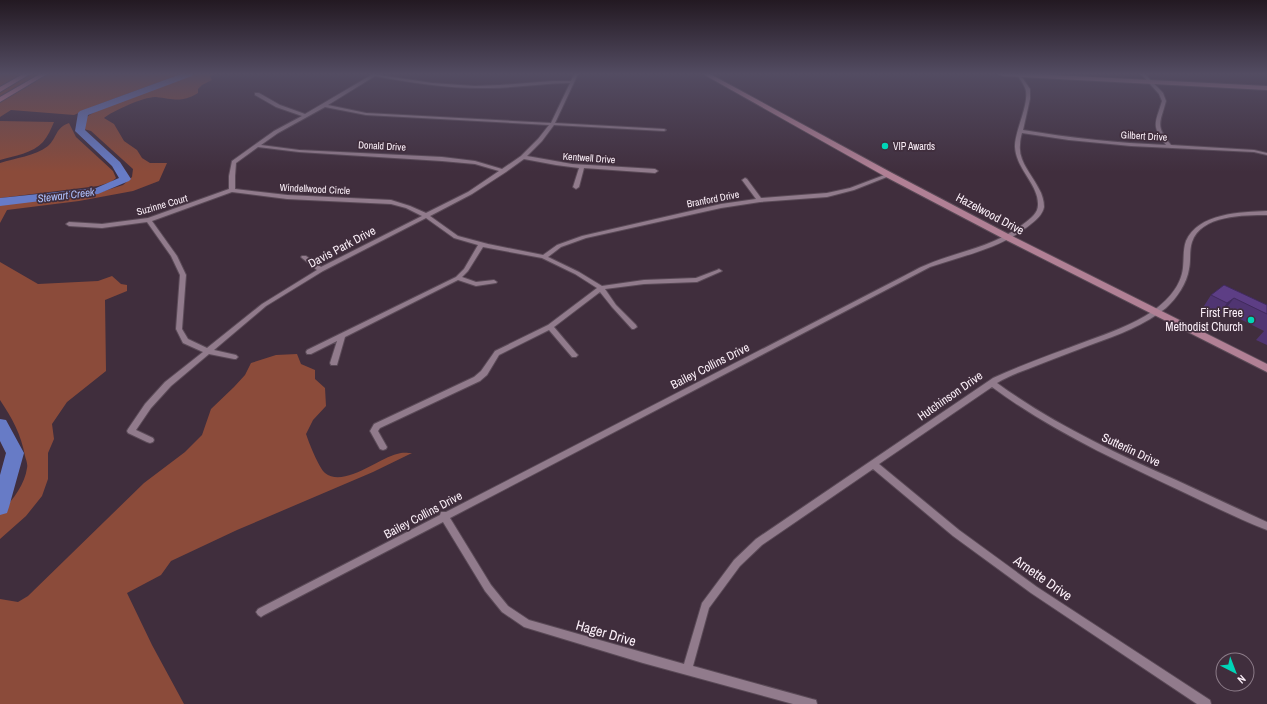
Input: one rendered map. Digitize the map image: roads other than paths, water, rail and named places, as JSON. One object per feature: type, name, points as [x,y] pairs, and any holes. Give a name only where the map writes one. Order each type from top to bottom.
[{"type":"street","points":[[280,107],[305,116]]},
{"type":"street","points":[[232,190],[234,162],[276,132],[322,107]]},
{"type":"street","points":[[328,107],[366,114],[664,130]]},
{"type":"street","name":"Davis Park Drive","points":[[150,440],[131,431],[148,406],[168,384],[264,305],[321,270],[470,193],[504,171],[523,157],[540,140],[553,123],[561,107]]},
{"type":"street","name":"Hazelwood Drive","points":[[766,107],[889,175],[1009,238],[1267,368]]},
{"type":"street","name":"Bailey Collins Drive","points":[[261,612],[444,515],[928,266],[992,246],[1009,238],[1038,215],[1042,204],[1038,193],[1020,161],[1017,145],[1026,107]]},
{"type":"street","points":[[1162,107],[1156,122],[1161,136],[1169,146]]},
{"type":"street","name":"Gilbert Drive","points":[[1021,131],[1068,139],[1267,154]]},
{"type":"street","name":"Donald Drive","points":[[258,146],[298,151],[442,159],[475,163],[504,171]]},
{"type":"street","name":"Kentwell Drive","points":[[523,157],[549,164],[582,168],[655,171]]},
{"type":"street","points":[[576,187],[582,168]]},
{"type":"street","name":"Branford Drive","points":[[544,256],[558,246],[584,237],[722,206],[760,200],[827,195],[852,189],[889,175]]},
{"type":"street","points":[[745,180],[760,200]]},
{"type":"street","name":"Windellwood Circle","points":[[232,190],[287,197],[390,202],[408,207],[427,216],[456,237],[482,244],[544,256],[577,273],[601,288]]},
{"type":"street","name":"Suzinne Court","points":[[69,224],[102,226],[149,220],[232,190]]},
{"type":"street","name":"Hutchinson Drive","points":[[687,670],[705,606],[737,563],[760,542],[992,382],[1025,366],[1134,326],[1156,311],[1171,298],[1181,285],[1186,269],[1189,239],[1196,230],[1206,223],[1241,213],[1267,213]]},
{"type":"street","points":[[149,220],[174,256],[183,275],[180,329],[185,341],[208,351],[234,357]]},
{"type":"street","points":[[309,352],[458,278],[466,270],[482,244]]},
{"type":"street","points":[[304,257],[321,270]]},
{"type":"street","points":[[383,447],[374,431],[377,426],[477,379],[484,374],[496,353],[550,327],[601,288],[644,282],[697,280],[719,271]]},
{"type":"street","points":[[458,278],[476,284],[494,282]]},
{"type":"street","points":[[601,288],[614,306],[634,327]]},
{"type":"street","points":[[550,327],[574,355]]},
{"type":"street","points":[[334,363],[342,335]]},
{"type":"street","name":"Sutterlin Drive","points":[[992,382],[1010,396],[1051,422],[1103,451],[1267,526]]},
{"type":"street","name":"Arnette Drive","points":[[873,464],[956,533],[1034,590],[1206,704]]},
{"type":"street","name":"Hager Drive","points":[[444,515],[488,588],[505,609],[527,624],[812,704]]},
{"type":"waterway","name":"Stewart Creek","points":[[0,202],[98,191],[125,179],[116,164],[80,131],[83,113],[100,107]]},
{"type":"waterway","name":"Stewart Creek","points":[[0,425],[15,453],[0,507]]},
{"type":"place","name":"VIP Awards","points":[[885,146]]},
{"type":"place","name":"First Free Methodist Church","points":[[1251,320]]}]
